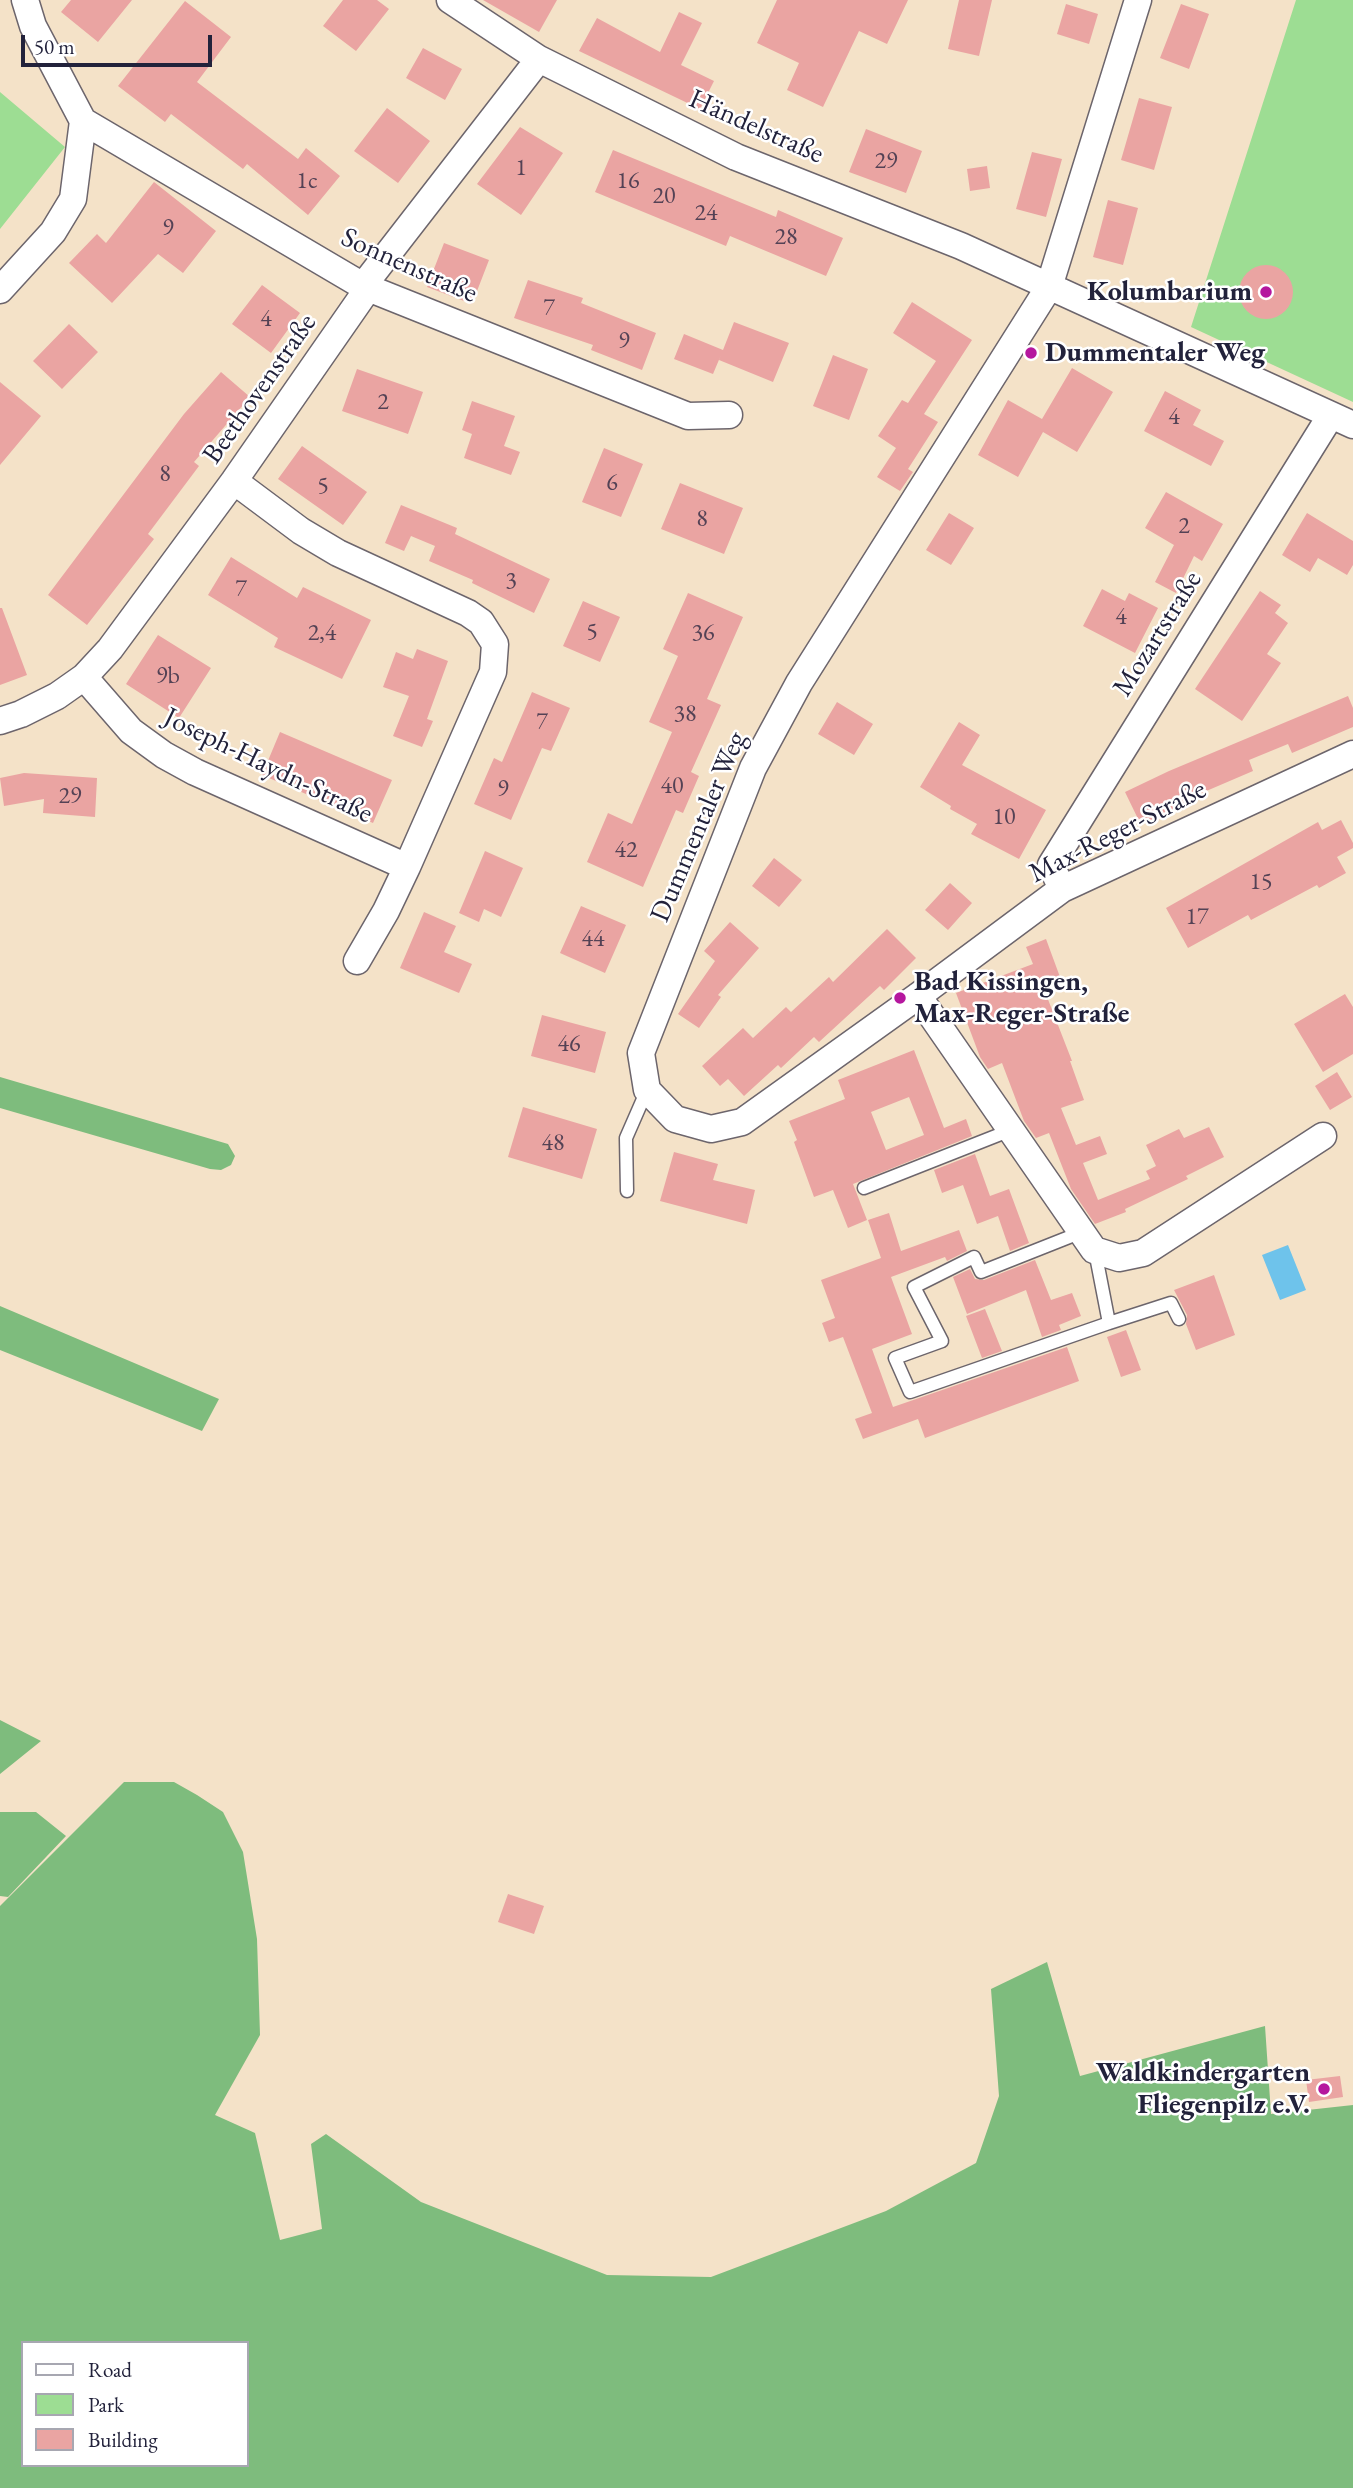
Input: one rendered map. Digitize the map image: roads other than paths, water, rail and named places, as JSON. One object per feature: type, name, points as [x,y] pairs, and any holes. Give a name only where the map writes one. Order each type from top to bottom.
[{"type":"street","points":[[0,290],[53,232],[73,200],[83,121],[33,26],[25,0]]},
{"type":"street","name":"Händelstraße","points":[[450,0],[539,60],[736,157],[961,246],[1342,420]]},
{"type":"street","name":"Dummentaler Weg","points":[[647,1090],[641,1053],[753,768],[799,683],[1049,288],[1138,0]]},
{"type":"street","name":"Beethovenstraße","points":[[0,722],[57,696],[84,677],[110,649],[234,481],[362,297],[363,286],[539,60]]},
{"type":"street","name":"Sonnenstraße","points":[[83,121],[363,286],[688,416],[729,415]]},
{"type":"street","name":"Mozartstraße","points":[[1062,889],[1051,866],[1342,420]]},
{"type":"street","points":[[234,481],[302,531],[338,553],[468,613],[481,622],[495,644],[493,672],[407,867],[386,911],[357,961]]},
{"type":"street","name":"Joseph-Haydn-Straße","points":[[84,677],[131,731],[164,755],[195,772],[407,867]]},
{"type":"street","name":"Max-Reger-Straße","points":[[647,1090],[675,1119],[711,1129],[742,1122],[1062,889],[1353,754]]},
{"type":"street","points":[[918,996],[1088,1241],[1119,1258],[1143,1253],[1323,1136]]},
{"type":"lane","points":[[627,1191],[626,1138],[647,1090]]},
{"type":"lane","points":[[864,1188],[1011,1130]]},
{"type":"lane","points":[[1109,1323],[1088,1241],[981,1272],[974,1257],[914,1287],[942,1341],[895,1359],[909,1392],[1171,1303],[1179,1319]]},
{"type":"water","points":[[1288,1245],[1306,1290],[1280,1300],[1262,1255]]},
{"type":"place","name":"Kolumbarium","points":[[1266,292]]},
{"type":"place","name":"Dummentaler Weg","points":[[1031,353]]},
{"type":"place","name":"Bad Kissingen, Max-Reger-Straße","points":[[900,998]]},
{"type":"place","name":"Waldkindergarten Fliegenpilz e.V.","points":[[1324,2089]]}]
